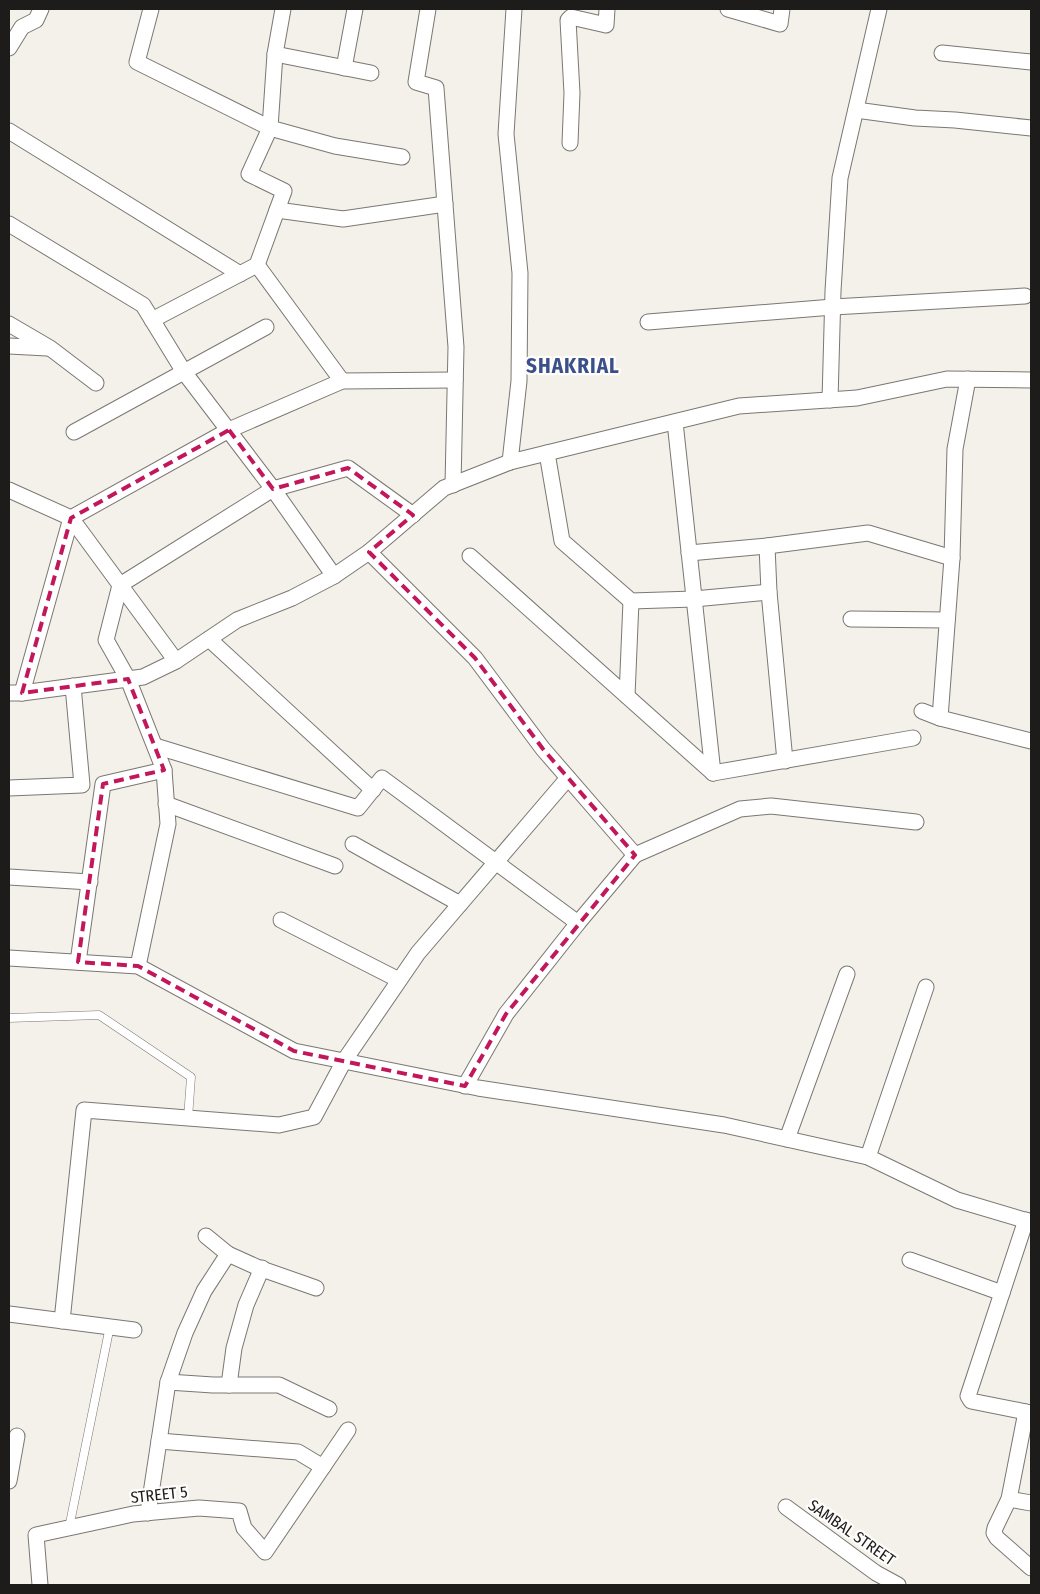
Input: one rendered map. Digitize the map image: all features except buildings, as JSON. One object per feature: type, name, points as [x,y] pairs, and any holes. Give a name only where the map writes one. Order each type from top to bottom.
[{"type":"street","points":[[9,48],[22,27],[36,20],[41,9]]},
{"type":"street","points":[[151,9],[137,62],[270,128],[335,146],[402,157]]},
{"type":"street","points":[[152,320],[257,265],[284,191],[249,174],[270,128],[275,54],[283,9]]},
{"type":"street","points":[[344,68],[355,9]]},
{"type":"street","points":[[428,9],[416,82],[436,88],[456,347],[453,485]]},
{"type":"street","points":[[510,462],[519,381],[520,273],[506,134],[514,9]]},
{"type":"street","points":[[570,143],[572,93],[568,20],[572,17],[606,25],[607,9]]},
{"type":"street","points":[[728,9],[780,24],[782,9]]},
{"type":"street","points":[[830,400],[840,178],[880,9]]},
{"type":"street","points":[[942,53],[1031,62]]},
{"type":"street","points":[[275,54],[371,72]]},
{"type":"street","points":[[856,110],[915,118],[1031,128]]},
{"type":"street","points":[[9,131],[240,274]]},
{"type":"street","points":[[277,210],[343,219],[445,204]]},
{"type":"street","points":[[9,224],[143,305],[184,372],[273,489],[334,576]]},
{"type":"street","points":[[257,265],[342,381]]},
{"type":"street","points":[[648,322],[833,307],[1025,296]]},
{"type":"street","points":[[9,324],[50,348],[96,383]]},
{"type":"street","points":[[74,432],[266,327]]},
{"type":"street","points":[[9,346],[50,348]]},
{"type":"street","points":[[455,380],[342,381],[229,430],[71,518],[16,693],[143,677],[176,661],[237,620],[292,598],[334,576],[369,552],[444,488],[510,462],[740,406],[857,398],[947,379],[1031,380]]},
{"type":"street","points":[[940,718],[952,558],[955,449],[968,379]]},
{"type":"street","points":[[674,422],[714,774]]},
{"type":"street","points":[[547,453],[562,541],[631,601],[694,599],[768,592]]},
{"type":"street","points":[[138,966],[168,824],[164,770],[128,679],[106,640],[120,585],[273,489],[348,468],[413,515]]},
{"type":"street","points":[[9,490],[71,518],[176,661]]},
{"type":"street","points":[[689,553],[766,546],[868,533],[952,558]]},
{"type":"street","points":[[766,546],[768,592],[785,761]]},
{"type":"street","points":[[369,552],[475,658],[543,749],[635,855]]},
{"type":"street","points":[[470,556],[714,774]]},
{"type":"street","points":[[627,696],[631,601]]},
{"type":"street","points":[[851,619],[947,620]]},
{"type":"street","points":[[209,639],[373,790]]},
{"type":"street","points":[[9,788],[82,785],[73,686]]},
{"type":"street","points":[[922,711],[940,718],[1031,740]]},
{"type":"street","points":[[714,774],[913,738]]},
{"type":"street","points":[[155,746],[358,808],[382,778],[578,923]]},
{"type":"street","points":[[78,962],[104,784],[164,770]]},
{"type":"street","points":[[62,1321],[84,1110],[279,1125],[314,1116],[344,1061],[418,953],[568,778]]},
{"type":"street","points":[[166,804],[335,866]]},
{"type":"street","points":[[466,1086],[506,1014],[635,855],[740,809],[771,806],[916,822]]},
{"type":"street","points":[[353,844],[460,904]]},
{"type":"street","points":[[9,877],[90,882]]},
{"type":"street","points":[[281,920],[399,980]]},
{"type":"street","points":[[9,958],[138,966],[294,1051],[466,1086],[724,1125],[868,1157],[957,1200],[1029,1221],[1002,1293],[968,1396],[971,1401],[1028,1413],[1009,1499],[994,1533],[997,1538],[1031,1568]]},
{"type":"street","points":[[787,1139],[847,974]]},
{"type":"street","points":[[868,1157],[926,986]]},
{"type":"street","points":[[206,1236],[228,1254],[316,1288]]},
{"type":"street","points":[[148,1513],[168,1382],[185,1333],[204,1291],[228,1254]]},
{"type":"street","points":[[910,1260],[1002,1293]]},
{"type":"street","points":[[229,1385],[234,1348],[246,1305],[262,1268]]},
{"type":"street","points":[[9,1314],[134,1330]]},
{"type":"street","points":[[168,1382],[279,1385],[329,1408]]},
{"type":"street","points":[[159,1441],[298,1452],[323,1467],[348,1430]]},
{"type":"street","points":[[9,1481],[16,1436]]},
{"type":"street","name":"STREET 5","points":[[40,1585],[36,1534],[133,1514],[199,1508],[239,1511],[244,1528],[266,1552],[323,1467]]},
{"type":"street","points":[[1009,1499],[1031,1503]]},
{"type":"street","name":"SAMBAL STREET","points":[[786,1507],[876,1573],[898,1585]]},
{"type":"lane","points":[[9,1018],[99,1015],[191,1077],[188,1118]]},
{"type":"lane","points":[[69,1528],[110,1326]]},
{"type":"highlighted area","points":[[229,430],[273,489],[348,468],[413,515],[369,552],[475,658],[543,749],[635,855],[506,1014],[465,1086],[294,1051],[138,966],[78,962],[103,784],[164,770],[128,679],[22,693],[71,518]]},
{"type":"district","name":"SHAKRIAL","points":[[573,366]]}]
